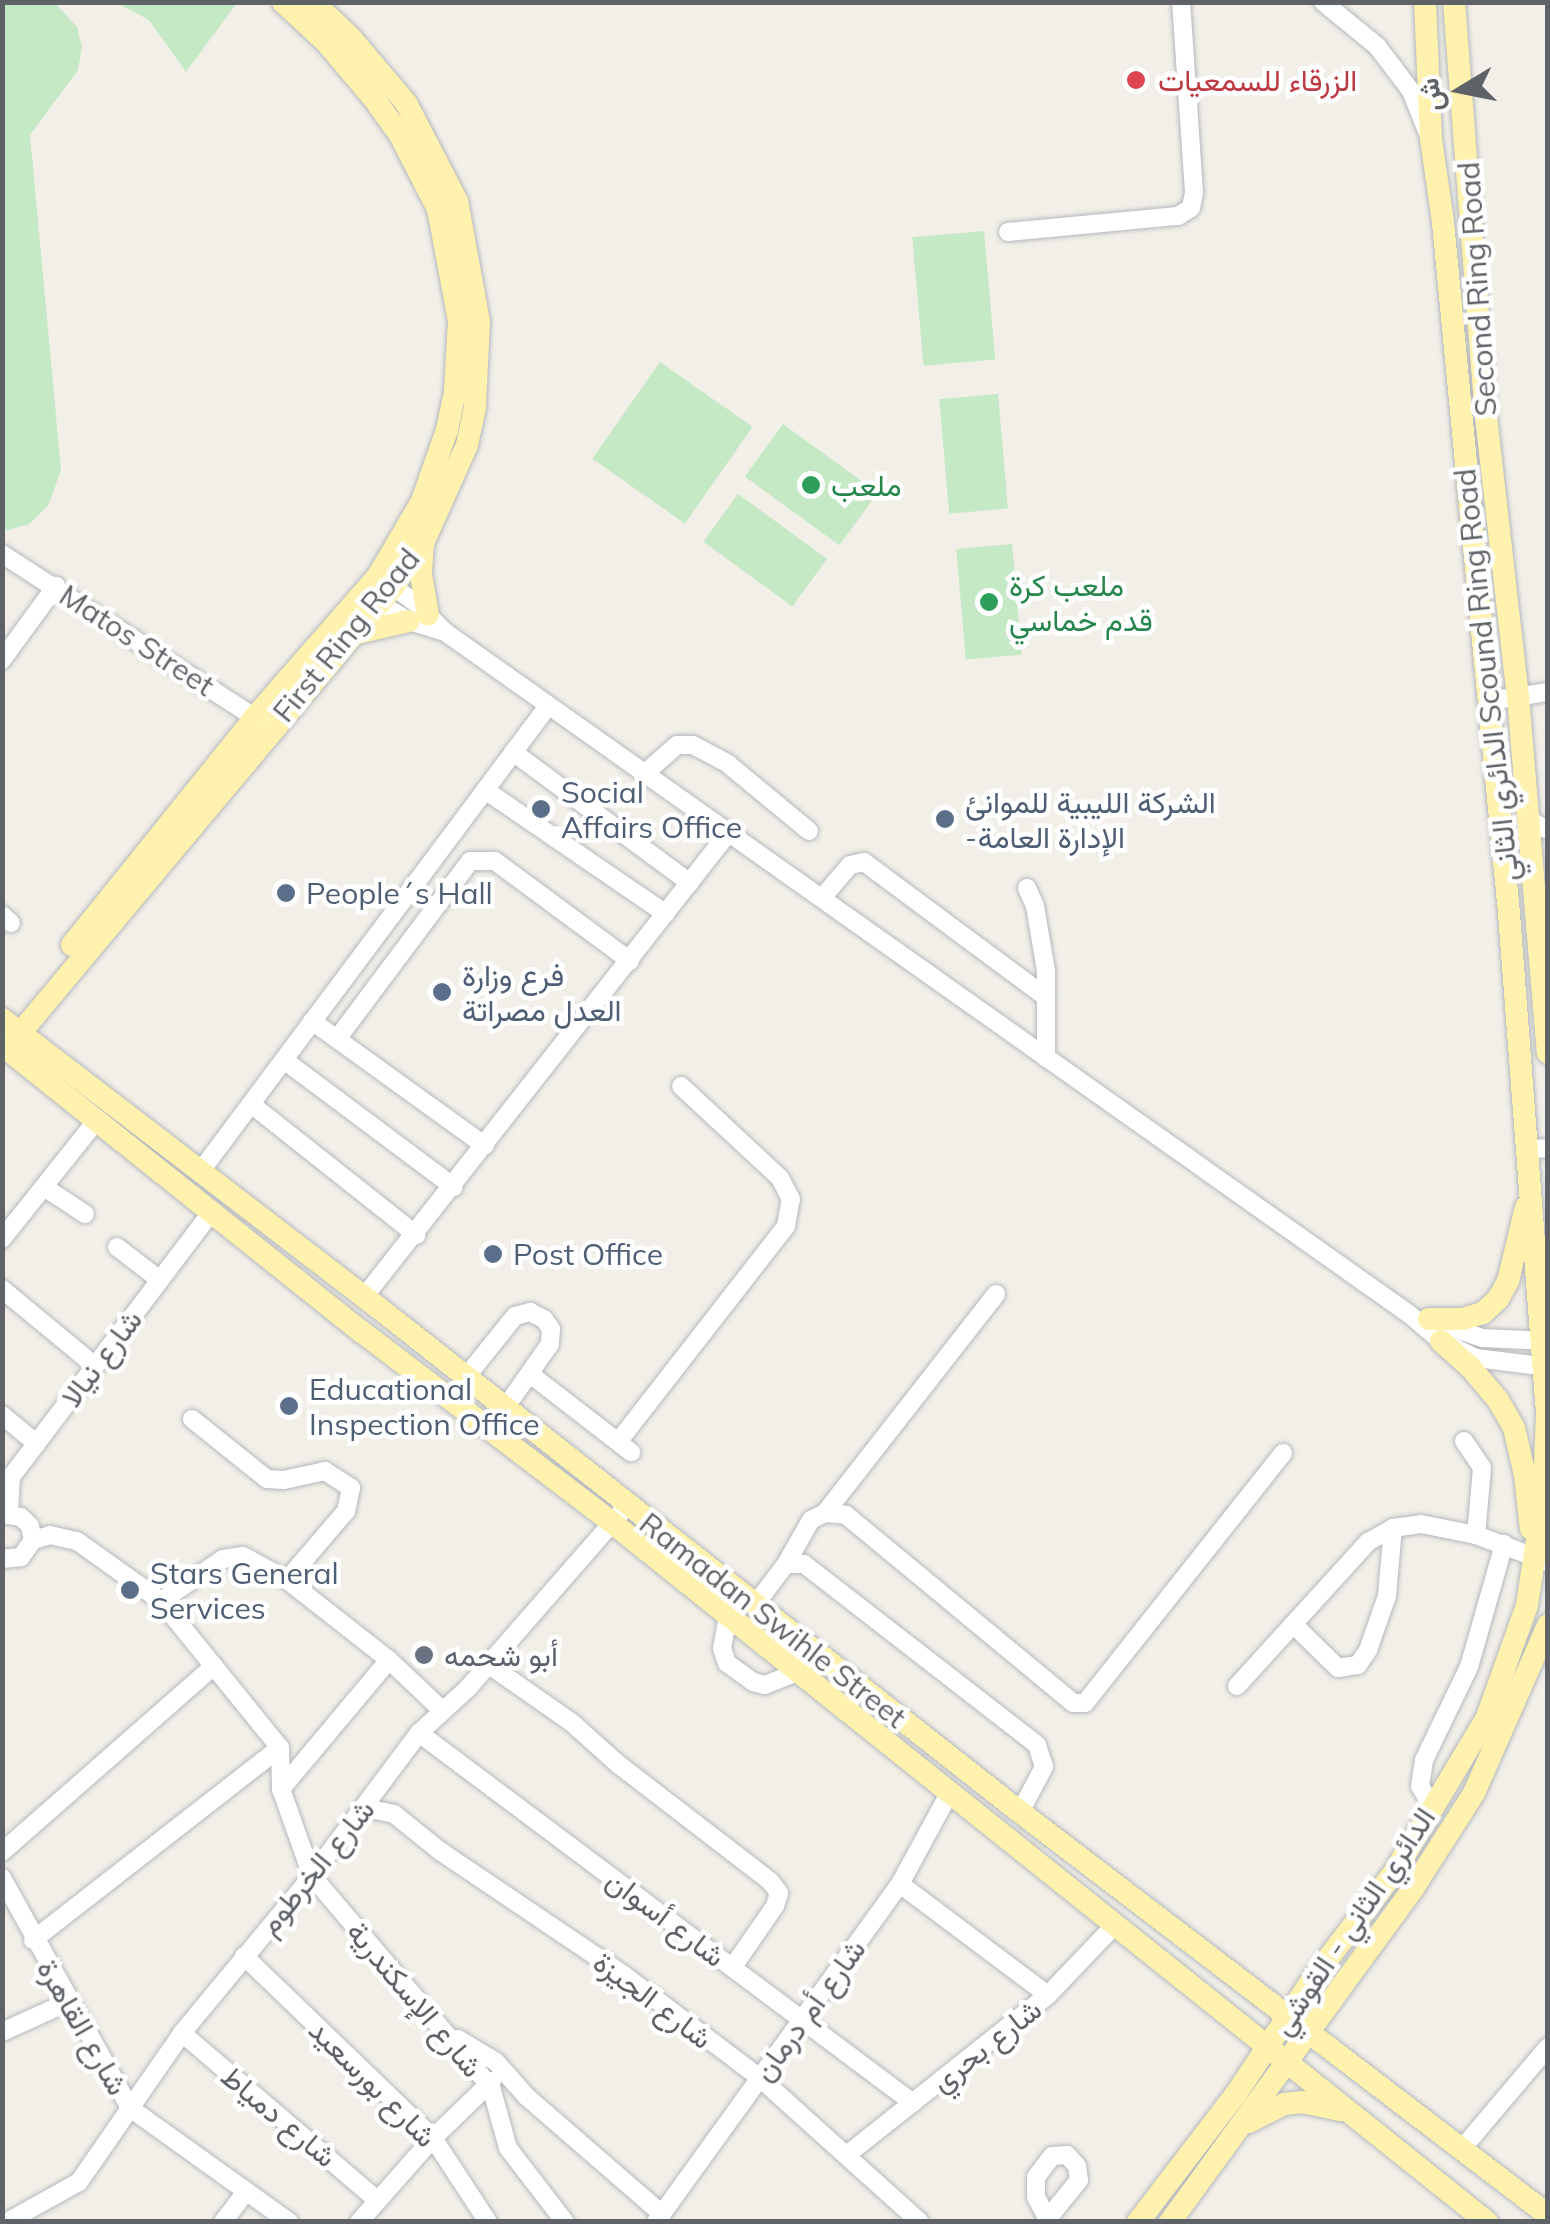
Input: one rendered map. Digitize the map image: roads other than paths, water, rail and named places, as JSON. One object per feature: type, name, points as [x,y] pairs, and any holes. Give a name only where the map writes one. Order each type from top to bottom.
[{"type":"main road","name":"First Ring Road","points":[[263,722],[354,635],[422,501],[447,430],[455,392],[458,321],[448,246],[438,210],[400,135],[354,72],[283,2]]},
{"type":"main road","name":"First Ring Road","points":[[7,1036],[263,722],[424,541],[467,446],[475,406],[480,322],[468,244],[443,169],[406,103],[360,48],[313,2]]},
{"type":"main road","name":"Second Ring Road","points":[[1454,2],[1485,408],[1518,697],[1538,825],[1548,1052]]},
{"type":"main road","name":"الدائري الثاني Scound Ring Road","points":[[1425,6],[1431,140],[1443,222],[1536,1148],[1529,1199],[1543,1341]]},
{"type":"main road","points":[[1443,222],[1472,219]]},
{"type":"main road","points":[[354,635],[368,628],[419,617],[424,541]]},
{"type":"main road","name":"Ramadan Swihle Street","points":[[7,1036],[97,1120],[212,1211],[618,1513],[754,1606],[1548,2215]]},
{"type":"main road","name":"Ramadan Swihle Street","points":[[7,1036],[200,1172],[505,1408],[728,1617],[1288,2062],[1473,2217]]},
{"type":"main road","points":[[1419,1316],[1462,1318],[1482,1313],[1498,1300],[1508,1281],[1529,1199]]},
{"type":"main road","name":"الدائري الثاني - القوشي","points":[[1138,2222],[1236,2094],[1394,1871],[1487,1717],[1541,1559],[1547,1414],[1543,1341]]},
{"type":"main road","points":[[1441,1342],[1471,1368],[1498,1400],[1514,1428],[1541,1559]]},
{"type":"main road","points":[[1170,2222],[1246,2124],[1342,1983],[1414,1887],[1474,1793],[1548,1625]]},
{"type":"main road","points":[[1246,2124],[1284,2104],[1302,2102],[1341,2110],[1369,2128]]},
{"type":"street","points":[[1008,232],[1178,216],[1190,208],[1194,192],[1181,2]]},
{"type":"street","points":[[1322,2],[1376,46],[1410,91],[1431,140]]},
{"type":"street","name":"Matos Street","points":[[3,556],[56,586],[263,722]]},
{"type":"street","points":[[2,660],[56,586]]},
{"type":"street","points":[[378,590],[445,632],[1046,1058],[1419,1316],[1472,1336],[1543,1341]]},
{"type":"street","points":[[1488,700],[1548,692]]},
{"type":"street","points":[[200,1172],[548,706]]},
{"type":"street","points":[[644,774],[677,745],[693,745],[728,764],[810,831]]},
{"type":"street","points":[[513,752],[690,883]]},
{"type":"street","points":[[485,790],[666,914]]},
{"type":"street","points":[[364,1297],[729,832]]},
{"type":"street","points":[[338,1039],[470,861],[495,861],[630,960]]},
{"type":"street","points":[[822,898],[850,865],[864,862],[1046,996]]},
{"type":"street","points":[[1027,888],[1035,906],[1046,996],[1046,1058]]},
{"type":"street","points":[[312,1022],[486,1146]]},
{"type":"street","points":[[284,1060],[454,1187]]},
{"type":"street","points":[[530,1374],[624,1447],[786,1226],[790,1199],[780,1178],[681,1086]]},
{"type":"street","points":[[251,1104],[416,1235]]},
{"type":"street","points":[[2,1239],[97,1120]]},
{"type":"street","points":[[44,1186],[85,1214]]},
{"type":"street","name":"شارع نيالا","points":[[6,1514],[11,1477],[212,1211]]},
{"type":"street","points":[[116,1247],[160,1280]]},
{"type":"street","points":[[2,1289],[95,1366]]},
{"type":"street","points":[[754,1606],[786,1564],[811,1520],[824,1513],[996,1294]]},
{"type":"street","points":[[466,1377],[515,1316],[530,1312],[544,1319],[550,1329],[550,1344],[505,1408]]},
{"type":"street","points":[[1419,1316],[1441,1342],[1476,1358],[1545,1367]]},
{"type":"street","points":[[2,1414],[37,1444]]},
{"type":"street","points":[[192,1419],[267,1479],[284,1480],[325,1472],[351,1488],[346,1511],[287,1580]]},
{"type":"street","points":[[1464,1441],[1482,1468],[1476,1535]]},
{"type":"street","points":[[824,1513],[846,1516],[1073,1704],[1086,1703],[1283,1453]]},
{"type":"street","name":"شارع الخرطوم","points":[[7,2222],[79,2182],[182,2033],[366,1808],[419,1733],[443,1711],[618,1513]]},
{"type":"street","points":[[6,1514],[27,1521],[32,1540]]},
{"type":"street","points":[[1236,1686],[1368,1542],[1393,1528],[1421,1524],[1476,1535],[1541,1559]]},
{"type":"street","points":[[1293,1624],[1338,1668],[1358,1665],[1368,1650],[1388,1596],[1393,1528]]},
{"type":"street","points":[[2,1559],[21,1557],[32,1540],[50,1535],[77,1541],[161,1601],[280,1748],[33,1940]]},
{"type":"street","points":[[1432,1806],[1420,1786],[1424,1760],[1469,1668],[1504,1544]]},
{"type":"street","points":[[161,1601],[235,1556],[287,1580],[389,1660],[443,1711]]},
{"type":"street","points":[[786,1564],[804,1564],[1037,1745],[1044,1767],[1020,1812]]},
{"type":"street","points":[[728,1617],[722,1648],[727,1663],[753,1682],[765,1684],[798,1672]]},
{"type":"street","points":[[281,1789],[389,1660]]},
{"type":"street","points":[[485,1662],[571,1722],[618,1764],[770,1881],[778,1893],[775,1906],[732,1968]]},
{"type":"street","points":[[2,1852],[214,1666]]},
{"type":"street","name":"شارع أسوان","points":[[419,1733],[912,2103]]},
{"type":"street","name":"شارع الإسكندرية","points":[[280,1748],[281,1789],[312,1876],[490,2088],[508,2148],[565,2222]]},
{"type":"street","name":"شارع أم درمان","points":[[659,2218],[900,1884],[950,1792]]},
{"type":"street","name":"شارع الجيزة","points":[[366,1808],[394,1814],[440,1852],[625,1976],[760,2078],[848,2154],[909,2219]]},
{"type":"street","name":"شارع القاهرة","points":[[2,1878],[33,1940],[130,2108],[244,2194],[289,2222]]},
{"type":"street","points":[[900,1884],[1048,1995]]},
{"type":"street","name":"شارع بحري","points":[[848,2154],[1048,1995],[1115,1925]]},
{"type":"street","name":"شارع بورسعيد","points":[[244,1956],[433,2138],[488,2222]]},
{"type":"street","points":[[2,2032],[68,2002]]},
{"type":"street","points":[[446,2032],[496,2062],[528,2097],[659,2218]]},
{"type":"street","name":"شارع دمياط","points":[[182,2033],[376,2199]]},
{"type":"street","points":[[1461,2150],[1548,2048]]},
{"type":"street","points":[[359,2222],[433,2138],[490,2088],[496,2062]]},
{"type":"street","points":[[223,2222],[244,2194]]},
{"type":"place","name":"الزرقاء للسمعيات","points":[[1136,80]]},
{"type":"place","name":"ملعب","points":[[811,485]]},
{"type":"place","name":"ملعب كرة قدم خماسي","points":[[989,602]]},
{"type":"place","name":"Social Affairs Office","points":[[541,809]]},
{"type":"place","name":"الشركة الليبية للموانئ -الإدارة العامة","points":[[945,819]]},
{"type":"place","name":"People´s Hall","points":[[286,893]]},
{"type":"place","name":"فرع وزارة العدل مصراتة","points":[[442,992]]},
{"type":"place","name":"Post Office","points":[[493,1254]]},
{"type":"place","name":"Educational Inspection Office","points":[[289,1406]]},
{"type":"place","name":"Stars General Services","points":[[130,1590]]},
{"type":"place","name":"أبو شحمه","points":[[424,1655]]}]
